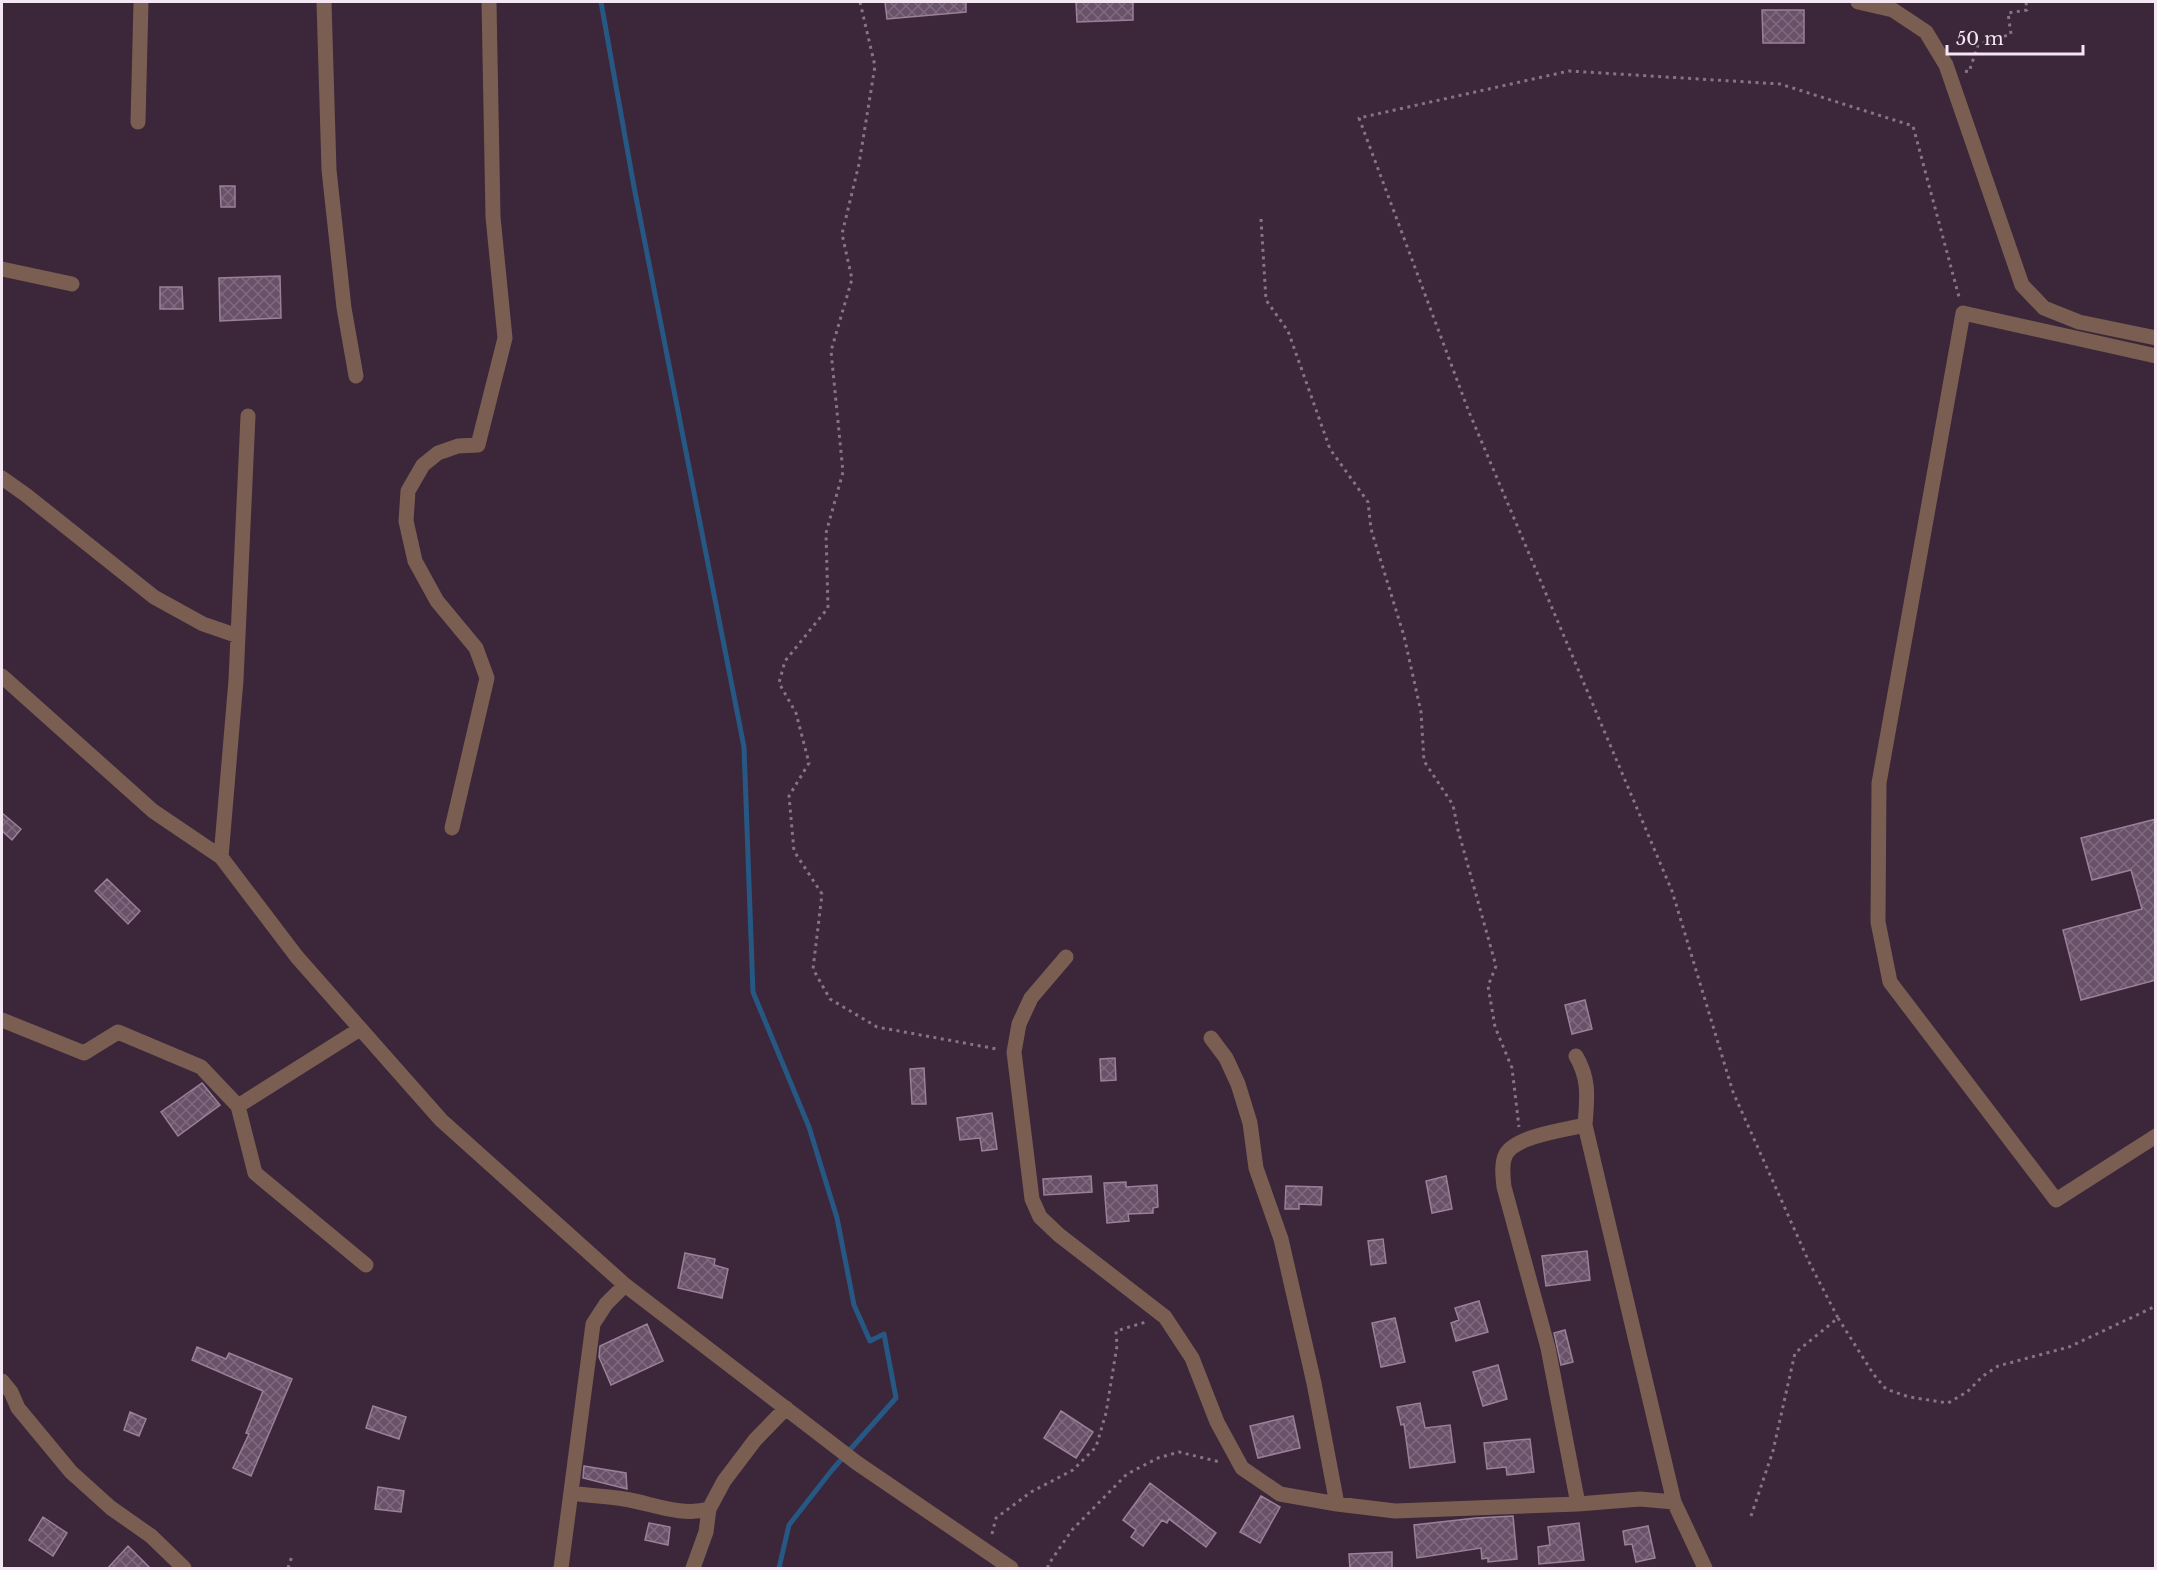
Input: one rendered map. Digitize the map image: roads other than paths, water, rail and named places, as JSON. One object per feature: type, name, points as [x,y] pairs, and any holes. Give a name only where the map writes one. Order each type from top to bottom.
[{"type":"street","points":[[138,122],[141,2]]},
{"type":"street","points":[[324,2],[329,170],[344,308],[356,376]]},
{"type":"street","points":[[452,828],[487,678],[476,648],[437,601],[416,561],[406,521],[408,490],[423,465],[438,453],[458,446],[478,446],[505,338],[493,218],[489,2]]},
{"type":"street","points":[[1858,2],[1893,10],[1926,32],[1946,65],[2022,285],[2044,308],[2079,322],[2156,338]]},
{"type":"street","points":[[2,269],[72,285]]},
{"type":"street","points":[[2156,356],[1963,313],[1879,783],[1878,922],[1890,982],[2056,1200],[2156,1136]]},
{"type":"street","points":[[221,857],[238,636],[248,416]]},
{"type":"street","points":[[2,478],[154,597],[203,624],[238,636]]},
{"type":"street","points":[[2,676],[153,811],[221,857],[297,957],[441,1120],[625,1285],[857,1463],[1011,1569]]},
{"type":"street","points":[[1066,957],[1031,998],[1019,1024],[1014,1052],[1032,1199],[1040,1217],[1059,1235],[1165,1317],[1192,1358],[1217,1422],[1242,1468],[1280,1494],[1395,1511],[1578,1504],[1640,1499],[1674,1503]]},
{"type":"street","points":[[2,1020],[84,1053],[118,1032],[201,1067],[238,1106],[255,1173],[366,1265]]},
{"type":"street","points":[[238,1106],[360,1029]]},
{"type":"street","points":[[1211,1038],[1226,1058],[1238,1084],[1250,1123],[1256,1168],[1281,1239],[1314,1383],[1337,1504]]},
{"type":"street","points":[[1576,1056],[1583,1067],[1587,1084],[1585,1125],[1674,1503],[1705,1569]]},
{"type":"street","points":[[1578,1504],[1548,1348],[1503,1187],[1502,1173],[1506,1154],[1521,1141],[1585,1125]]},
{"type":"street","points":[[561,1569],[594,1324],[606,1304],[625,1285]]},
{"type":"street","points":[[2,1381],[11,1392],[18,1408],[71,1472],[111,1508],[151,1536],[184,1569]]},
{"type":"street","points":[[693,1569],[706,1532],[709,1509],[724,1481],[755,1440],[786,1408]]},
{"type":"street","points":[[572,1493],[623,1499],[684,1512],[697,1513],[709,1509]]},
{"type":"waterway","points":[[601,2],[634,187],[744,747],[753,992],[809,1127],[837,1218],[854,1305],[870,1341],[884,1334],[896,1398],[832,1470],[789,1525],[779,1568]]}]
